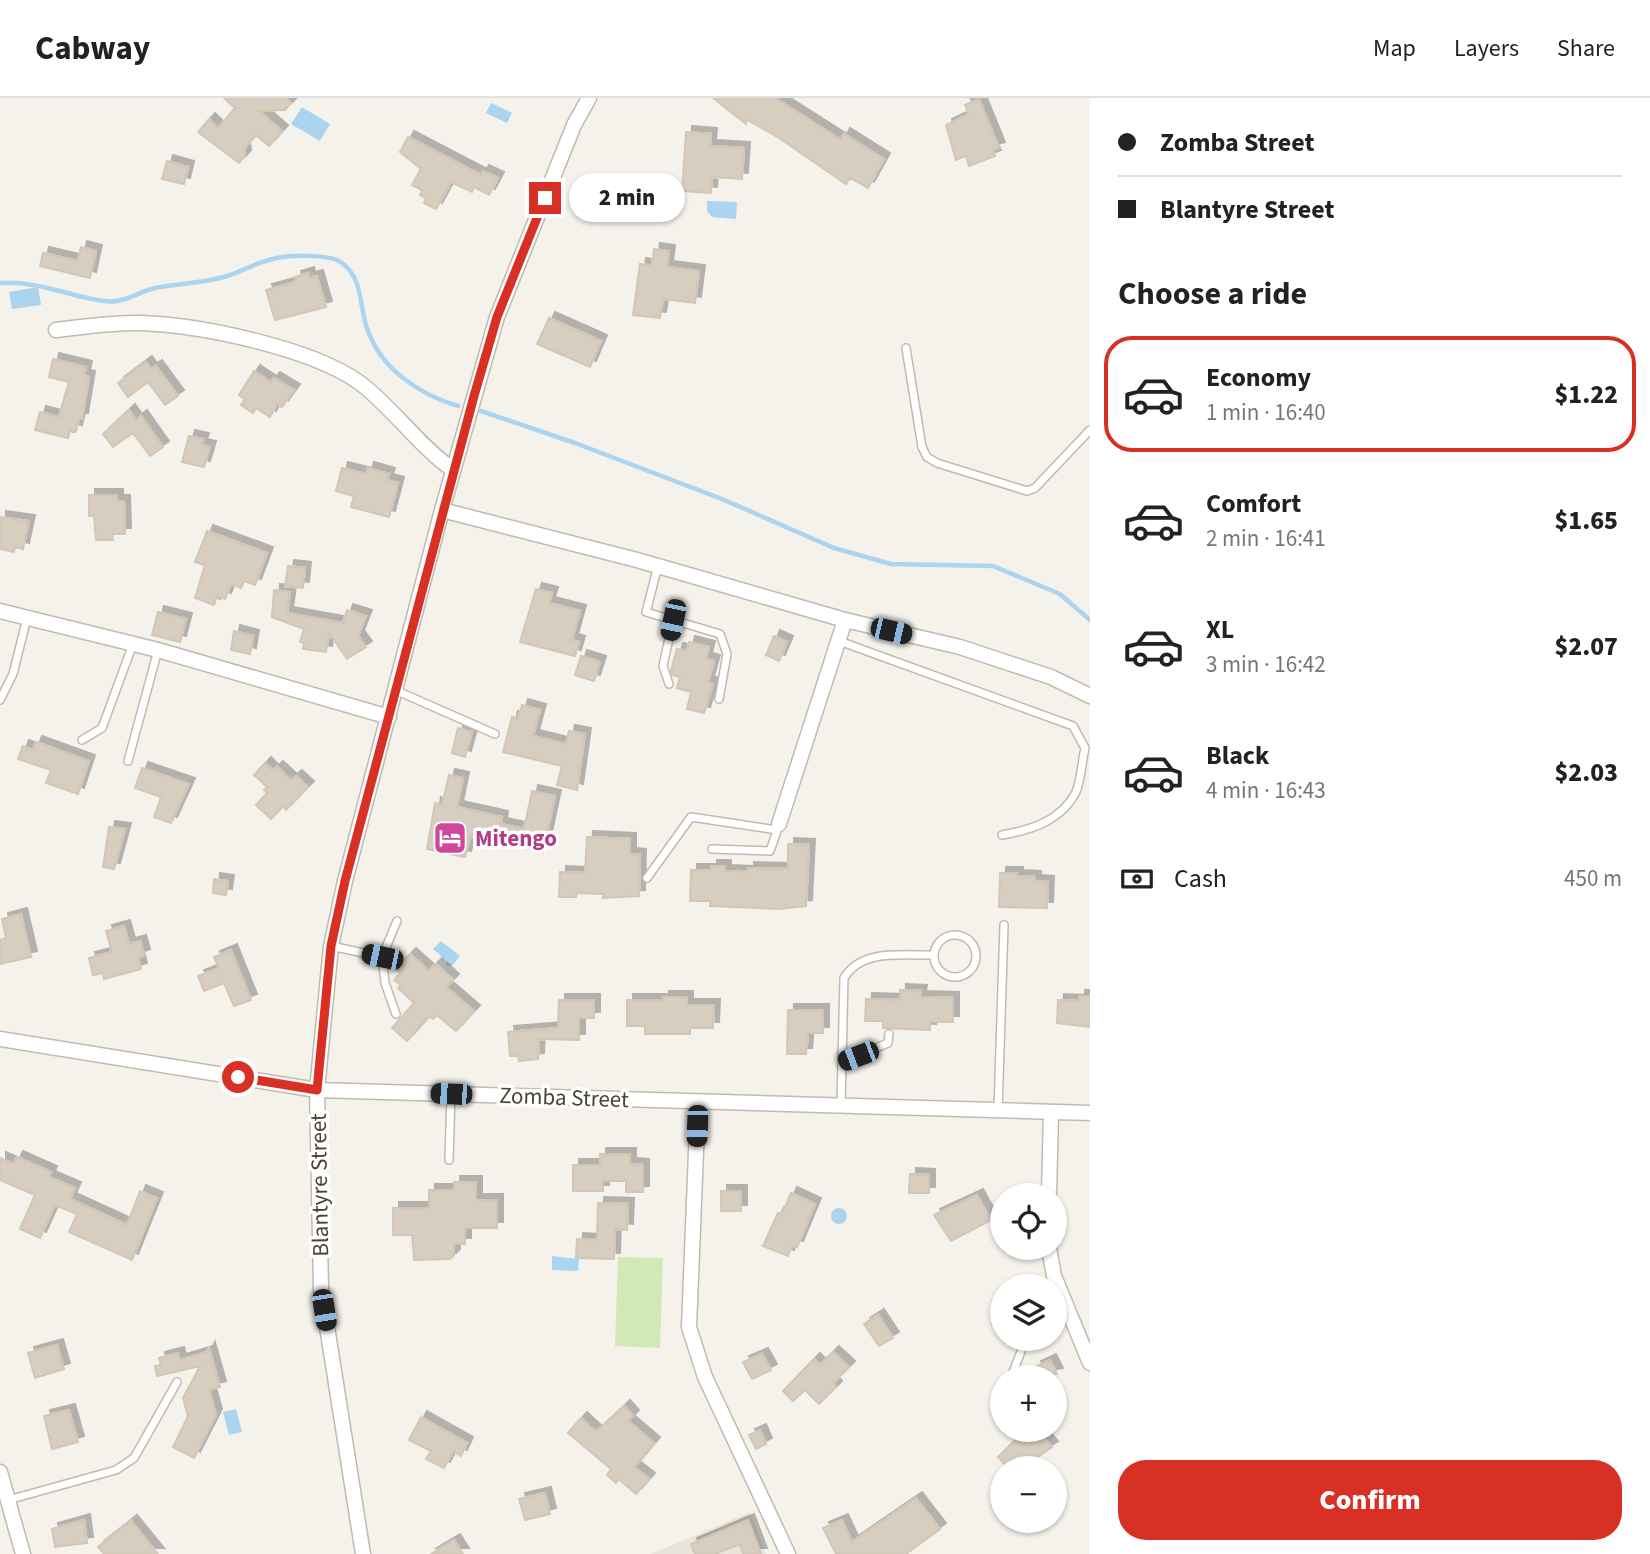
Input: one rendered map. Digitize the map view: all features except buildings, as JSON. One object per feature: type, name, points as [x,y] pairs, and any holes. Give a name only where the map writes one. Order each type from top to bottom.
[{"type":"street","name":"Blantyre Street","points":[[363,1554],[321,1289],[317,1090],[331,946],[345,881],[442,510],[497,317],[574,125],[589,98]]},
{"type":"street","points":[[56,330],[142,323],[239,338],[290,352],[344,374],[361,384],[427,451],[453,470]]},
{"type":"street","points":[[442,510],[658,566],[845,620],[960,647],[1051,677],[1090,696]]},
{"type":"street","points":[[0,611],[158,650],[389,716]]},
{"type":"street","points":[[778,827],[845,620]]},
{"type":"street","name":"Zomba Street","points":[[0,1039],[317,1090],[1090,1113]]},
{"type":"street","points":[[698,1101],[689,1327],[705,1377],[788,1554]]},
{"type":"street","points":[[1049,1183],[1051,1112]]},
{"type":"street","points":[[1067,1309],[1086,1344],[1090,1363]]},
{"type":"street","points":[[0,1472],[4,1501],[23,1554]]},
{"type":"lane","points":[[906,348],[922,447],[927,457],[937,463],[1027,491],[1035,488],[1090,430]]},
{"type":"lane","points":[[658,566],[646,612],[720,634],[727,654],[719,699]]},
{"type":"lane","points":[[0,700],[13,674],[27,618]]},
{"type":"lane","points":[[669,684],[663,666],[673,620]]},
{"type":"lane","points":[[838,640],[1073,726],[1085,748],[1076,792],[1056,816],[1034,829],[1002,835]]},
{"type":"lane","points":[[82,740],[102,728],[133,644]]},
{"type":"lane","points":[[128,761],[158,650]]},
{"type":"lane","points":[[395,690],[495,734]]},
{"type":"lane","points":[[647,878],[691,817],[778,827],[771,850],[712,849]]},
{"type":"lane","points":[[396,1014],[385,984],[382,957],[397,921]]},
{"type":"lane","points":[[998,1111],[1004,925]]},
{"type":"lane","points":[[952,935],[965,938],[975,956],[972,968],[954,977],[942,972],[934,955],[939,942],[952,935]]},
{"type":"lane","points":[[331,946],[382,957]]},
{"type":"lane","points":[[841,1106],[844,978],[850,968],[857,961],[876,957],[934,955]]},
{"type":"lane","points":[[843,1062],[888,1043],[889,1034]]},
{"type":"lane","points":[[449,1160],[451,1094]]},
{"type":"lane","points":[[4,1501],[116,1470],[134,1458],[177,1382]]},
{"type":"shaded area","points":[[750,1512],[766,1554],[651,1554]]},
{"type":"green space","points":[[618,1257],[663,1258],[660,1348],[615,1346]]},
{"type":"water","points":[[491,103],[512,113],[507,123],[486,113]]},
{"type":"water","points":[[302,107],[330,124],[320,141],[291,124]]},
{"type":"water","points":[[707,201],[737,202],[736,219],[712,217],[707,211]]},
{"type":"water","points":[[38,287],[41,305],[12,309],[9,292]]},
{"type":"water","points":[[441,941],[460,956],[452,966],[446,965],[447,961],[433,949]]},
{"type":"water","points":[[839,1208],[845,1210],[845,1222],[839,1224],[833,1222],[831,1216],[833,1210]]},
{"type":"water","points":[[552,1256],[579,1259],[578,1271],[552,1270]]},
{"type":"water","points":[[236,1409],[242,1432],[229,1435],[223,1412]]},
{"type":"waterway","points":[[0,283],[29,284],[90,299],[111,301],[155,288],[224,277],[276,258],[306,256],[336,260],[354,276],[366,325],[380,354],[390,366],[415,386],[458,406]]},
{"type":"waterway","points":[[481,411],[575,443],[722,499],[834,548],[891,564],[993,566],[1060,594],[1090,620]]},
{"type":"place","name":"Mitengo","points":[[450,838]]},
{"type":"route","points":[[238,1077],[317,1090],[331,946],[345,881],[442,510],[497,317],[545,198]]}]
